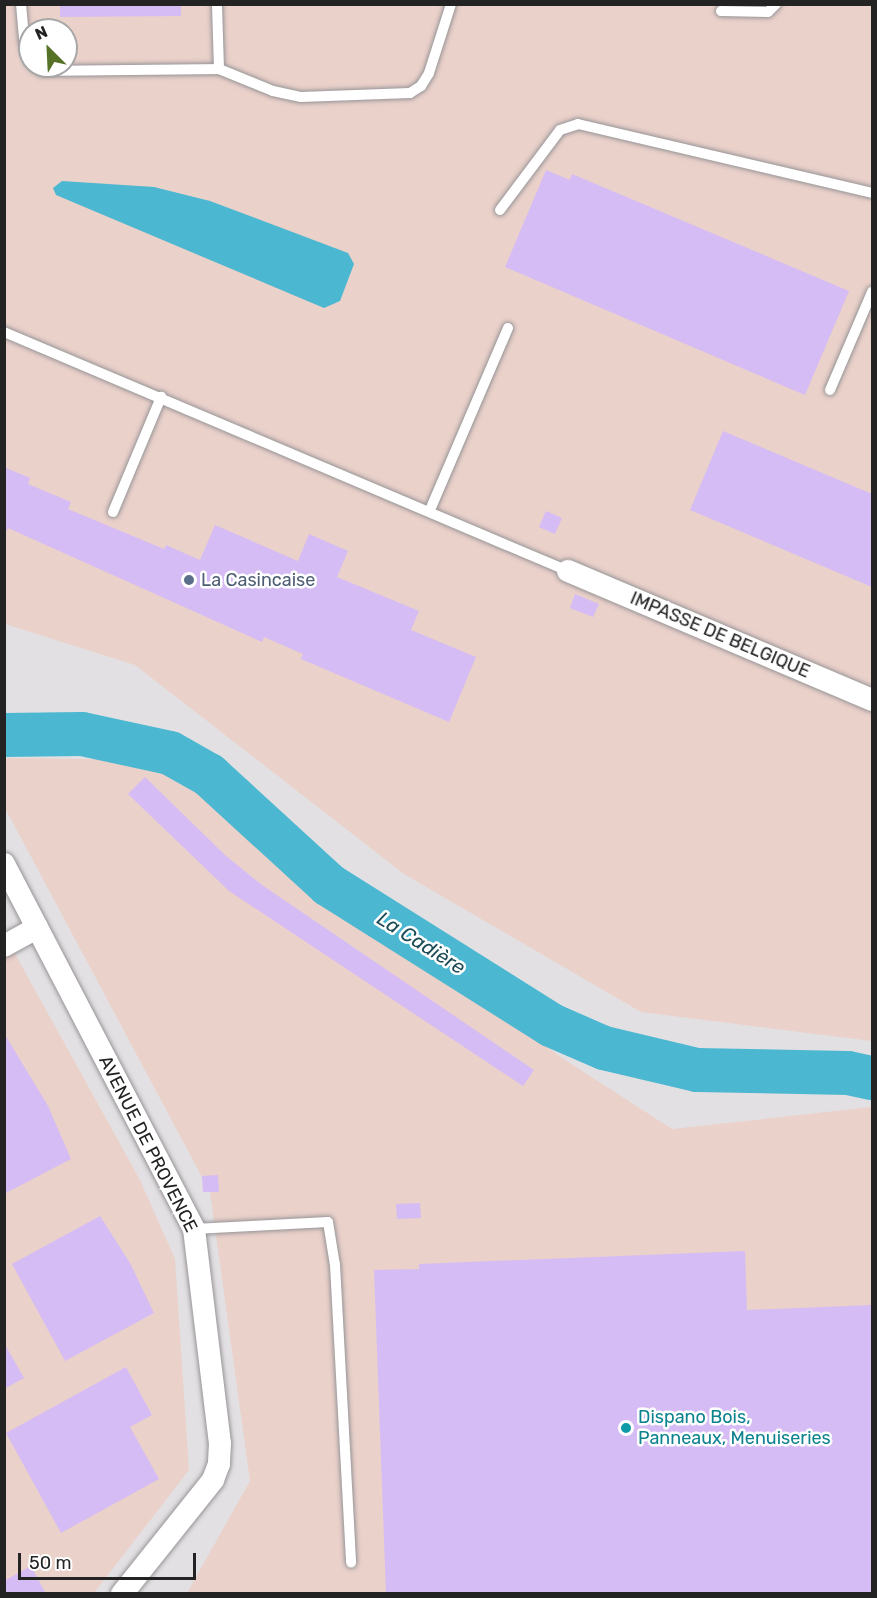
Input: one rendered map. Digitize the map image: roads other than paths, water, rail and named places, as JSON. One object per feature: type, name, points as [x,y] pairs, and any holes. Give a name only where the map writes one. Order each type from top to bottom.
[{"type":"street","name":"IMPASSE DE BELGIQUE","points":[[568,571],[873,700]]},
{"type":"street","name":"AVENUE DE PROVENCE","points":[[4,864],[194,1229],[220,1443],[219,1464],[213,1480],[122,1593]]},
{"type":"street","points":[[4,945],[37,928]]},
{"type":"lane","points":[[217,4],[219,69]]},
{"type":"lane","points":[[78,71],[219,69],[273,91],[301,97],[410,93],[421,86],[429,73],[451,4]]},
{"type":"lane","points":[[721,11],[768,12],[776,4]]},
{"type":"lane","points":[[500,210],[560,130],[578,124],[873,194]]},
{"type":"lane","points":[[830,390],[873,292]]},
{"type":"lane","points":[[430,510],[508,328]]},
{"type":"lane","points":[[4,332],[430,510],[568,571]]},
{"type":"lane","points":[[113,512],[160,397]]},
{"type":"lane","points":[[194,1229],[328,1222],[334,1265],[351,1563]]},
{"type":"water","points":[[62,181],[154,187],[210,201],[348,253],[354,264],[340,301],[324,308],[56,195],[53,188]]},
{"type":"waterway","name":"La Cadière","points":[[4,735],[82,734],[170,753],[209,775],[329,885],[551,1025],[604,1048],[697,1070],[848,1073],[872,1078]]},
{"type":"place","name":"La Casincaise","points":[[189,580]]},
{"type":"place","name":"Dispano Bois, Panneaux, Menuiseries","points":[[626,1428]]}]
